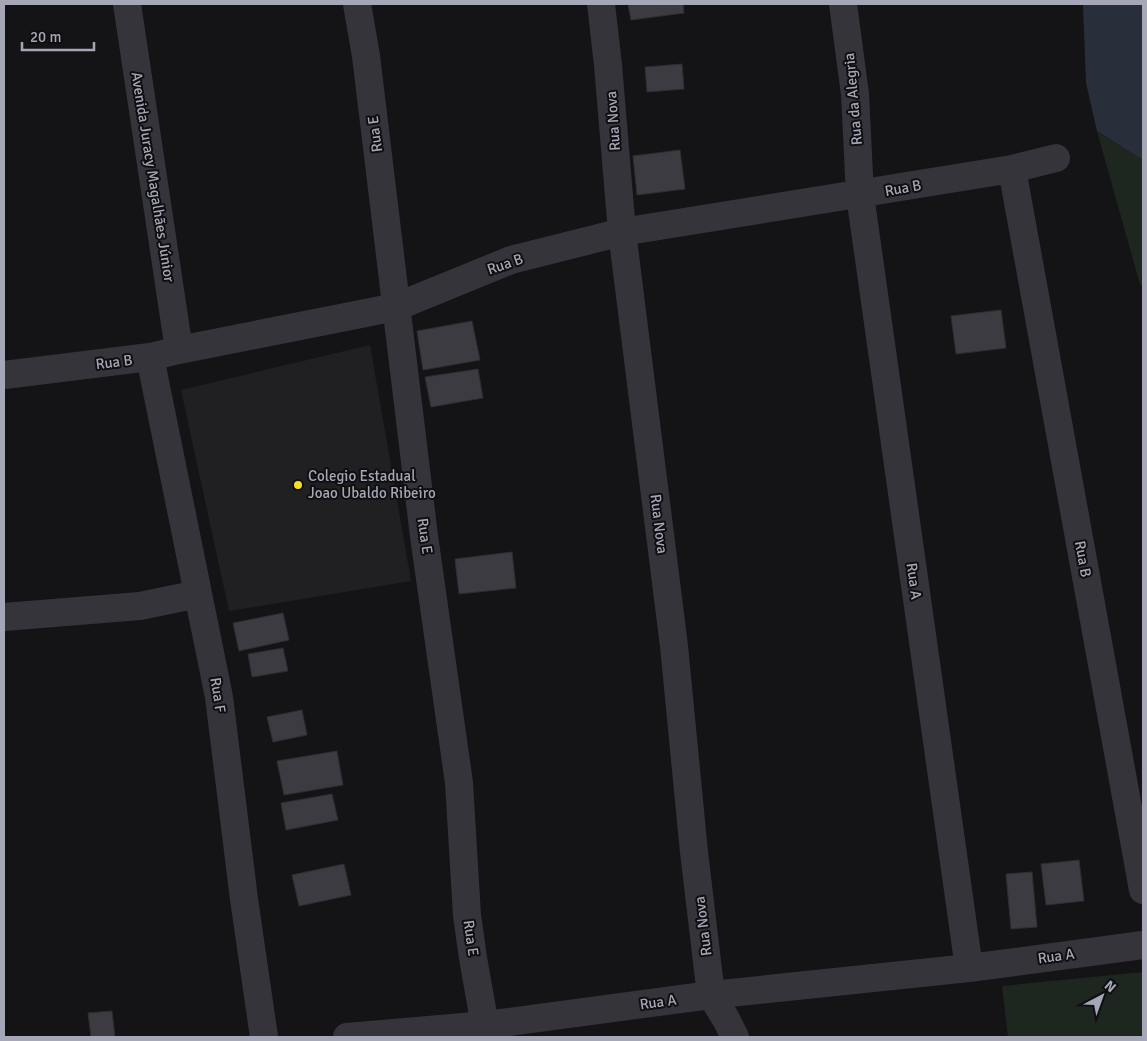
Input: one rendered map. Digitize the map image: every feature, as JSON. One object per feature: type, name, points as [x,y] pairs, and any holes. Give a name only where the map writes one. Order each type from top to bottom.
[{"type":"street","name":"Avenida Juracy Magalhães Júnior","points":[[127,4],[180,350]]},
{"type":"street","name":"Rua E","points":[[357,4],[366,56],[424,536],[459,783],[467,915],[487,1031]]},
{"type":"street","name":"Rua Nova","points":[[601,4],[622,232],[674,646],[694,852],[711,994],[736,1037]]},
{"type":"street","name":"Rua da Alegria","points":[[843,4],[855,94],[860,195]]},
{"type":"street","name":"Rua B","points":[[4,375],[150,357],[396,306],[511,260],[622,232],[860,195],[1012,169],[1056,158]]},
{"type":"street","name":"Rua B","points":[[1012,169],[1143,890]]},
{"type":"street","name":"Rua A","points":[[860,195],[969,968]]},
{"type":"street","name":"Rua F","points":[[150,357],[219,697],[244,899],[264,1037]]},
{"type":"street","points":[[4,617],[140,606],[198,594]]},
{"type":"street","name":"Rua A","points":[[347,1037],[487,1031],[711,994],[969,968],[1143,945]]},
{"type":"shaded area","points":[[1083,4],[1143,4],[1143,160],[1097,131],[1086,83]]},
{"type":"shaded area","points":[[1097,131],[1143,160],[1143,289],[1139,281]]},
{"type":"shaded area","name":"Colegio Estadual Joao Ubaldo Ribeiro","points":[[370,345],[411,581],[229,611],[181,390]]},
{"type":"shaded area","points":[[1143,972],[1143,1037],[1008,1037],[1002,986]]},
{"type":"building","points":[[628,4],[683,4],[684,13],[631,20]]},
{"type":"building","points":[[682,64],[684,89],[647,92],[645,67]]},
{"type":"building","points":[[680,150],[685,189],[637,195],[633,156]]},
{"type":"building","points":[[1001,310],[1006,348],[956,354],[951,316]]},
{"type":"building","points":[[472,321],[480,360],[423,370],[417,331]]},
{"type":"building","points":[[478,369],[483,398],[431,407],[425,377]]},
{"type":"building","points":[[512,552],[516,588],[459,594],[455,559]]},
{"type":"building","points":[[283,613],[289,640],[239,651],[233,623]]},
{"type":"building","points":[[283,648],[288,671],[252,677],[248,654]]},
{"type":"building","points":[[302,710],[307,735],[273,742],[267,717]]},
{"type":"building","points":[[337,751],[343,785],[284,795],[277,761]]},
{"type":"building","points":[[332,794],[338,820],[286,830],[281,803]]},
{"type":"building","points":[[1079,860],[1084,901],[1046,905],[1041,864]]},
{"type":"building","points":[[344,864],[351,895],[299,906],[292,875]]},
{"type":"building","points":[[1032,872],[1037,927],[1011,929],[1006,874]]},
{"type":"building","points":[[112,1011],[115,1037],[91,1037],[88,1013]]},
{"type":"place","name":"Colegio Estadual Joao Ubaldo Ribeiro","points":[[298,485]]}]
